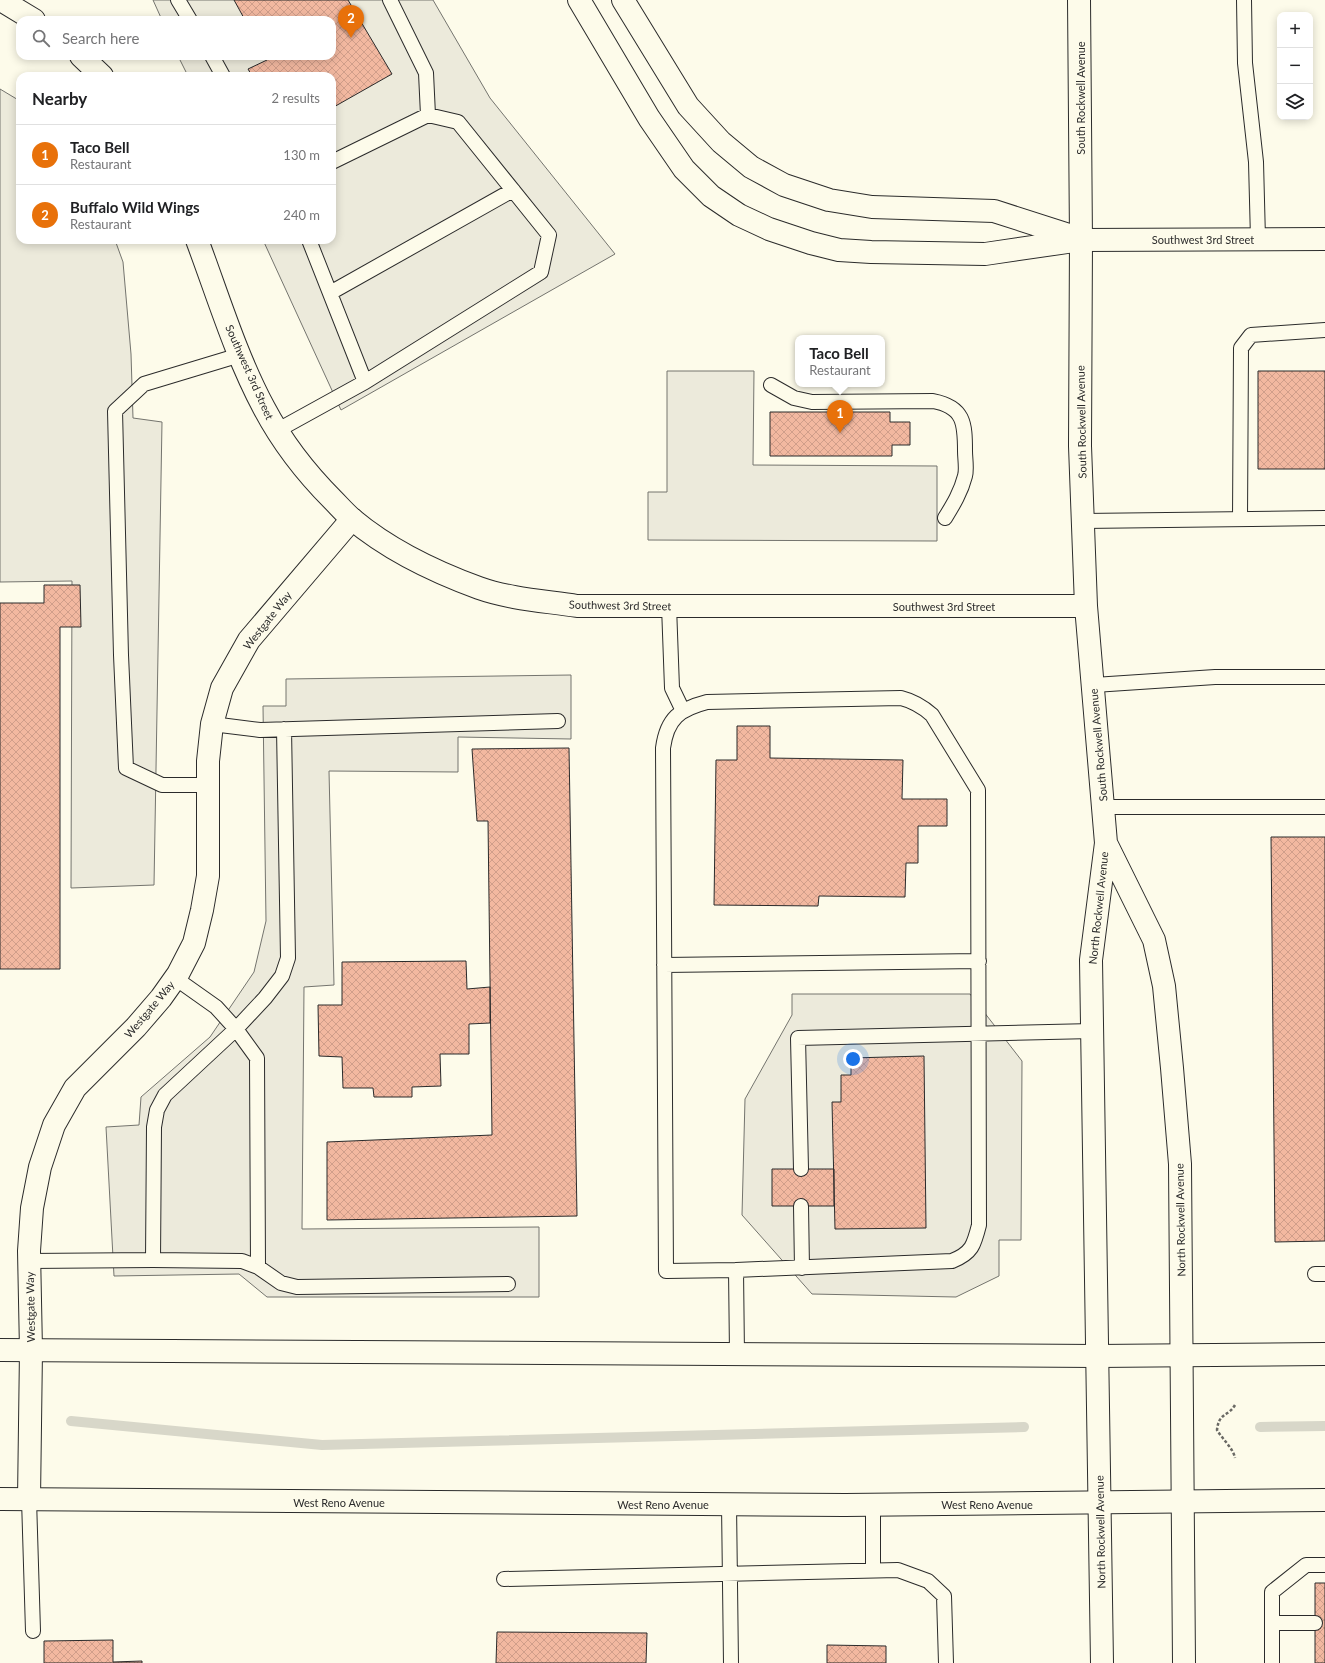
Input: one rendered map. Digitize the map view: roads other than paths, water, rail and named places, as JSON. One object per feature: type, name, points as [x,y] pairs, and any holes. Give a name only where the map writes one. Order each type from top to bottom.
[{"type":"main road","points":[[1,0],[27,16]]},
{"type":"main road","points":[[579,0],[649,118],[684,169],[711,196],[739,215],[769,229],[811,243],[839,250],[985,254],[1081,240]]},
{"type":"main road","points":[[623,0],[658,60],[688,106],[721,142],[751,167],[784,185],[829,200],[872,207],[994,211],[1081,240]]},
{"type":"main road","name":"South Rockwell Avenue","points":[[1079,0],[1081,240],[1080,446],[1086,606],[1094,685],[1106,843]]},
{"type":"main road","points":[[85,60],[98,72]]},
{"type":"main road","name":"Southwest 3rd Street","points":[[1081,240],[1325,239]]},
{"type":"main road","name":"Southwest 3rd Street","points":[[198,244],[240,355],[264,408],[290,450],[316,482],[352,519],[394,548],[437,570],[480,588],[529,599],[577,606],[1086,606]]},
{"type":"main road","name":"Westgate Way","points":[[30,1499],[30,1261],[32,1208],[40,1166],[54,1125],[75,1088],[136,1027],[161,998],[175,978],[194,943],[207,883],[208,761],[212,724],[222,688],[249,640],[352,519]]},
{"type":"main road","name":"North Rockwell Avenue","points":[[1102,1663],[1091,960],[1106,843]]},
{"type":"main road","name":"North Rockwell Avenue","points":[[1106,843],[1154,940],[1164,986],[1172,1068],[1180,1164],[1184,1663]]},
{"type":"main road","points":[[0,1350],[1097,1356],[1325,1354]]},
{"type":"main road","name":"West Reno Avenue","points":[[0,1499],[873,1505],[1099,1504],[1325,1500]]},
{"type":"lane","points":[[178,0],[188,16]]},
{"type":"lane","points":[[390,0],[426,73],[428,115]]},
{"type":"lane","points":[[1244,0],[1245,63],[1256,162],[1258,239]]},
{"type":"lane","points":[[214,60],[222,72]]},
{"type":"lane","points":[[278,430],[365,382],[541,272],[549,235],[458,122],[428,115],[336,160]]},
{"type":"lane","points":[[330,293],[513,190]]},
{"type":"lane","points":[[311,244],[365,382]]},
{"type":"lane","points":[[1240,519],[1241,348],[1251,335],[1325,330]]},
{"type":"lane","points":[[208,785],[162,785],[126,768],[121,654],[115,411],[144,384],[240,355]]},
{"type":"lane","points":[[771,385],[794,398],[812,402],[933,401],[944,403],[955,409],[962,418],[966,428],[966,474],[958,496],[945,518]]},
{"type":"lane","points":[[1083,521],[1325,518]]},
{"type":"lane","points":[[669,606],[672,688],[683,711]]},
{"type":"lane","points":[[1094,685],[1216,676],[1325,677]]},
{"type":"lane","points":[[901,698],[925,708],[937,723],[978,790],[979,1225],[975,1242],[964,1256],[952,1261],[940,1262],[736,1270],[666,1270],[663,748],[668,725],[683,711],[707,702],[901,698]]},
{"type":"lane","points":[[212,724],[260,730],[558,721]]},
{"type":"lane","points":[[153,1260],[154,1127],[157,1110],[166,1095],[236,1029],[265,998],[282,976],[288,958],[284,729]]},
{"type":"lane","points":[[1103,807],[1325,807]]},
{"type":"lane","points":[[664,966],[979,961]]},
{"type":"lane","points":[[175,978],[216,1007],[236,1029],[257,1058],[258,1267]]},
{"type":"lane","points":[[801,1169],[798,1038],[979,1035],[1093,1031]]},
{"type":"lane","points":[[801,1206],[802,1268]]},
{"type":"lane","points":[[30,1261],[242,1261],[258,1267],[281,1283],[297,1287],[508,1284]]},
{"type":"lane","points":[[736,1270],[737,1354]]},
{"type":"lane","points":[[30,1499],[33,1631]]},
{"type":"lane","points":[[729,1504],[730,1663]]},
{"type":"lane","points":[[873,1505],[873,1570]]},
{"type":"lane","points":[[1272,1663],[1272,1592],[1306,1565],[1325,1565]]},
{"type":"lane","points":[[504,1579],[898,1570],[928,1581],[944,1596],[946,1663]]},
{"type":"lane","points":[[1272,1623],[1315,1623]]},
{"type":"waterway","points":[[71,1421],[322,1445],[1024,1427]]},
{"type":"waterway","points":[[1260,1427],[1325,1426]]},
{"type":"place","name":"Buffalo Wild Wings","points":[[351,38]]},
{"type":"place","name":"Taco Bell","points":[[840,433]]}]
